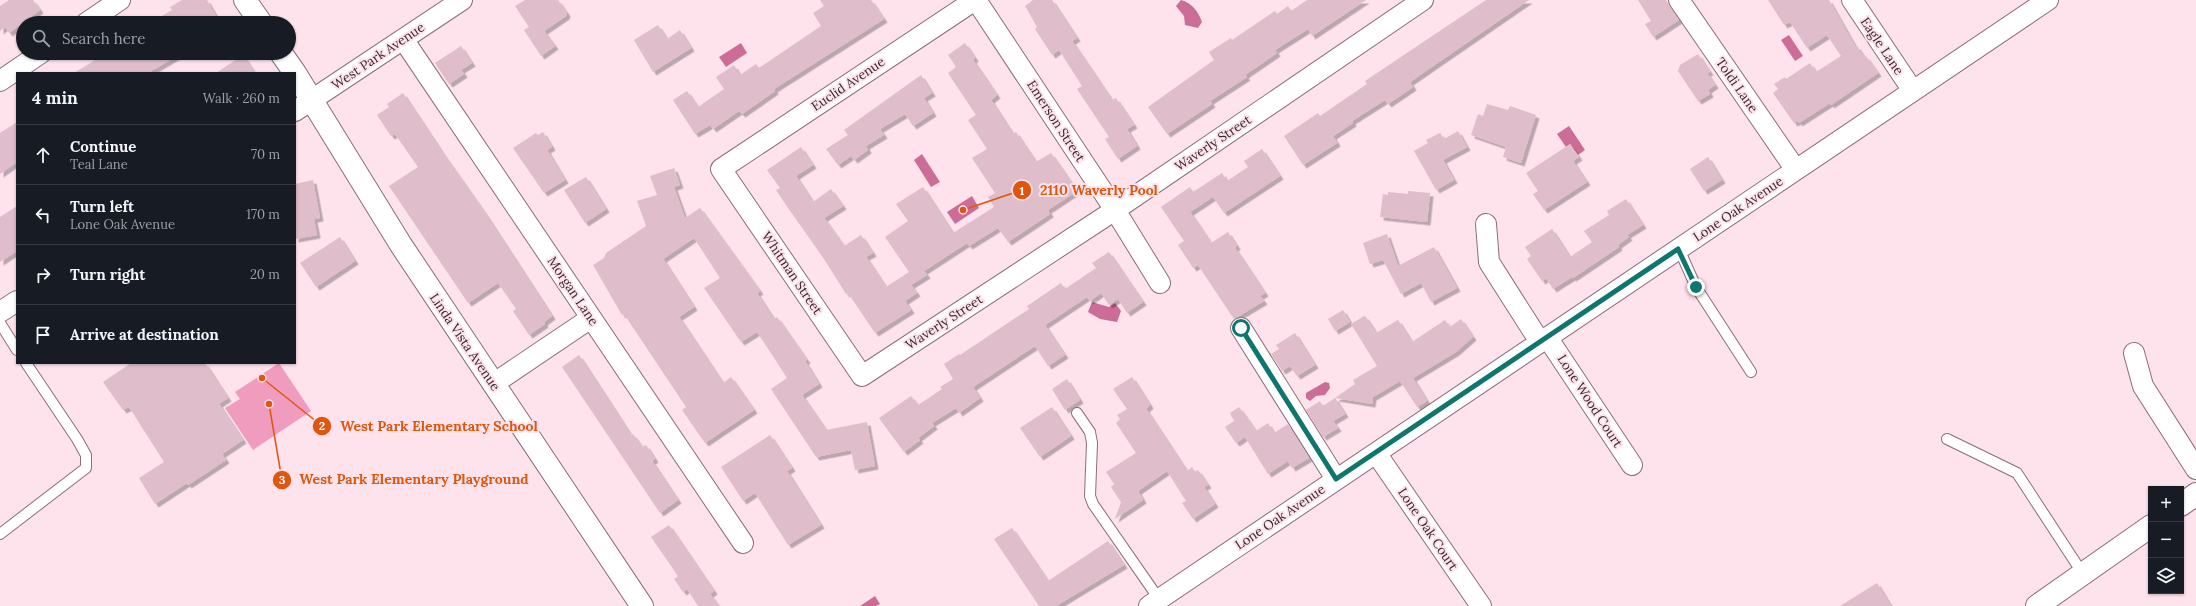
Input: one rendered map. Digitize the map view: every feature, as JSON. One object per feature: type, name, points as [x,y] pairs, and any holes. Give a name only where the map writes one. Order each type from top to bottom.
[{"type":"street","points":[[96,16],[120,0]]},
{"type":"street","points":[[245,0],[256,16]]},
{"type":"street","name":"West Park Avenue","points":[[296,110],[462,0]]},
{"type":"street","name":"Euclid Avenue","points":[[721,169],[975,0]]},
{"type":"street","name":"Emerson Street","points":[[975,0],[1115,210],[1160,283]]},
{"type":"street","name":"Waverly Street","points":[[862,376],[1115,210],[1423,0]]},
{"type":"street","name":"Toldi Lane","points":[[1679,0],[1796,170]]},
{"type":"street","name":"Eagle Lane","points":[[1852,0],[1913,91]]},
{"type":"street","name":"Lone Oak Avenue","points":[[1154,602],[2048,0]]},
{"type":"street","name":"Morgan Lane","points":[[403,39],[743,543]]},
{"type":"street","points":[[0,81],[31,60]]},
{"type":"street","name":"Linda Vista Avenue","points":[[286,60],[294,72]]},
{"type":"street","name":"Linda Vista Avenue","points":[[296,74],[313,99],[401,245],[642,606]]},
{"type":"street","name":"Whitman Street","points":[[721,169],[862,376]]},
{"type":"street","name":"Lone Wood Court","points":[[1486,224],[1489,262],[1632,465]]},
{"type":"street","points":[[0,312],[16,302]]},
{"type":"street","points":[[493,384],[591,318]]},
{"type":"street","points":[[1241,328],[1336,479]]},
{"type":"street","points":[[2134,353],[2143,386],[2196,469]]},
{"type":"street","name":"Lone Oak Court","points":[[1376,453],[1481,606]]},
{"type":"street","points":[[2184,503],[2196,494]]},
{"type":"street","points":[[2038,606],[2148,528]]},
{"type":"lane","points":[[1678,249],[1696,287],[1751,372]]},
{"type":"lane","points":[[0,323],[16,348]]},
{"type":"lane","points":[[0,534],[86,468],[86,455],[77,439],[27,364]]},
{"type":"lane","points":[[1077,413],[1090,432],[1092,443],[1090,496],[1093,504],[1154,602]]},
{"type":"lane","points":[[1947,439],[2017,473],[2083,574]]},
{"type":"shaded area","points":[[1181,0],[1191,5],[1199,14],[1202,22],[1198,28],[1185,25],[1184,16],[1176,6]]},
{"type":"shaded area","points":[[1789,35],[1803,56],[1795,61],[1781,40]]},
{"type":"shaded area","points":[[741,43],[747,53],[726,67],[719,57]]},
{"type":"shaded area","points":[[1569,126],[1585,150],[1578,155],[1570,144],[1566,147],[1557,134]]},
{"type":"shaded area","points":[[922,154],[940,182],[931,187],[914,160]]},
{"type":"shaded area","points":[[972,196],[979,208],[955,224],[947,212]]},
{"type":"shaded area","points":[[1092,302],[1109,307],[1115,303],[1121,311],[1117,322],[1100,319],[1088,312]]},
{"type":"shaded area","points":[[280,364],[311,411],[253,450],[225,408],[240,399],[235,392]]},
{"type":"shaded area","points":[[1325,382],[1329,383],[1330,388],[1325,395],[1316,396],[1310,401],[1306,398],[1306,393]]},
{"type":"shaded area","points":[[875,596],[880,604],[876,606],[860,606]]},
{"type":"building","points":[[9,0],[33,0],[40,10],[32,16],[16,16],[16,28],[9,33],[5,27],[0,31],[0,6]]},
{"type":"building","points":[[182,0],[207,0],[216,16],[162,16],[172,10],[170,7]]},
{"type":"building","points":[[525,0],[558,0],[567,13],[566,16],[544,31],[555,46],[541,56],[524,30],[529,27],[515,6]]},
{"type":"building","points":[[820,0],[871,0],[884,19],[774,89],[775,91],[742,114],[739,111],[713,129],[710,125],[695,134],[673,100],[687,91],[698,107],[724,89],[716,77],[734,65],[740,75],[756,64],[759,68],[821,26],[813,13],[824,6]]},
{"type":"building","points":[[1033,0],[1052,0],[1077,38],[1072,41],[1112,100],[1116,98],[1134,125],[1127,129],[1137,146],[1118,159],[1105,139],[1109,137],[1077,89],[1082,86],[1059,50],[1052,55],[1035,29],[1037,27],[1025,6]]},
{"type":"building","points":[[1307,0],[1366,0],[1312,36],[1308,29],[1275,50],[1277,53],[1245,75],[1247,77],[1210,101],[1212,104],[1167,134],[1148,107],[1214,60],[1209,52],[1231,38],[1232,40],[1275,11],[1277,14],[1288,6],[1291,11]]},
{"type":"building","points":[[1486,0],[1529,0],[1410,82],[1413,87],[1388,104],[1385,100],[1352,121],[1353,123],[1333,136],[1337,143],[1303,165],[1284,136],[1318,113],[1320,116],[1367,84],[1365,81]]},
{"type":"building","points":[[1638,0],[1666,0],[1679,20],[1653,37],[1645,24],[1651,21]]},
{"type":"building","points":[[1768,0],[1829,0],[1855,46],[1857,46],[1864,57],[1866,56],[1878,73],[1831,105],[1830,103],[1799,123],[1798,121],[1794,123],[1773,93],[1778,89],[1774,84],[1785,77],[1786,79],[1810,63],[1816,72],[1841,56],[1827,35],[1807,48],[1790,22],[1784,25]]},
{"type":"building","points":[[658,25],[667,39],[680,30],[691,48],[653,72],[634,40]]},
{"type":"building","points":[[965,43],[975,58],[973,60],[997,95],[991,100],[1013,134],[1016,132],[1036,162],[1051,153],[1077,191],[1048,210],[1050,214],[1008,242],[998,228],[969,246],[967,243],[924,271],[927,275],[911,285],[917,293],[905,301],[911,310],[875,333],[848,293],[846,294],[824,259],[776,190],[780,188],[767,170],[801,147],[813,165],[796,176],[813,202],[831,189],[843,206],[824,218],[844,246],[861,235],[873,253],[866,257],[886,287],[909,272],[885,237],[908,221],[896,204],[923,187],[953,233],[994,207],[988,197],[995,193],[972,158],[987,149],[968,120],[976,115],[948,73],[956,67],[948,55]]},
{"type":"building","points":[[461,46],[472,63],[461,70],[464,74],[449,84],[435,63]]},
{"type":"building","points":[[1698,54],[1710,72],[1707,73],[1715,85],[1708,90],[1710,94],[1698,101],[1678,71],[1680,65]]},
{"type":"building","points":[[95,60],[170,60],[150,72],[76,72]]},
{"type":"building","points":[[236,60],[246,60],[254,72],[218,72]]},
{"type":"building","points":[[921,75],[932,93],[924,98],[933,113],[913,126],[905,114],[880,129],[884,135],[866,146],[868,150],[854,160],[851,156],[838,165],[826,149],[848,135],[844,130]]},
{"type":"building","points":[[403,93],[485,213],[552,316],[544,322],[545,324],[529,335],[513,311],[516,309],[498,283],[468,303],[389,186],[418,167],[395,134],[391,136],[377,115],[389,107],[387,104]]},
{"type":"building","points":[[1487,104],[1508,110],[1510,106],[1536,115],[1521,163],[1503,157],[1506,147],[1471,135],[1478,114],[1483,116]]},
{"type":"building","points":[[16,123],[16,163],[0,174],[0,133]]},
{"type":"building","points":[[1458,131],[1467,147],[1443,160],[1454,180],[1436,190],[1414,151],[1428,143],[1426,140],[1440,133],[1444,139]]},
{"type":"building","points":[[543,132],[552,147],[547,150],[565,180],[544,193],[513,148],[536,133],[538,135]]},
{"type":"building","points":[[1570,144],[1579,157],[1573,161],[1587,182],[1544,210],[1533,194],[1538,191],[1526,173]]},
{"type":"building","points":[[1262,149],[1280,176],[1224,213],[1213,197],[1190,212],[1211,243],[1228,232],[1237,246],[1235,248],[1265,293],[1260,296],[1264,301],[1234,319],[1198,265],[1193,268],[1178,245],[1184,241],[1161,207],[1190,187],[1193,192],[1222,173],[1227,181],[1248,167],[1244,161]]},
{"type":"building","points":[[1708,157],[1722,180],[1704,191],[1690,169]]},
{"type":"building","points":[[674,168],[680,185],[674,187],[685,218],[700,208],[760,291],[757,293],[774,319],[777,317],[807,360],[805,361],[819,384],[802,395],[826,430],[867,422],[875,466],[855,470],[851,450],[816,457],[771,389],[787,378],[767,347],[757,332],[741,342],[704,288],[720,278],[694,238],[663,259],[694,307],[679,317],[723,383],[731,377],[754,410],[705,443],[682,410],[686,407],[624,314],[622,315],[593,265],[604,258],[606,253],[646,226],[637,201],[657,195],[650,176]]},
{"type":"building","points":[[586,177],[606,209],[585,223],[564,190]]},
{"type":"building","points":[[313,180],[320,218],[314,219],[317,235],[296,239],[296,184]]},
{"type":"building","points":[[1408,191],[1430,193],[1427,222],[1380,217],[1383,194],[1388,195],[1388,192],[1408,194]]},
{"type":"building","points":[[1626,199],[1643,225],[1627,235],[1629,237],[1618,245],[1619,247],[1573,278],[1572,277],[1553,289],[1546,278],[1542,281],[1527,259],[1531,256],[1525,247],[1552,229],[1570,257],[1592,242],[1584,231],[1609,215],[1607,211]]},
{"type":"building","points":[[16,207],[16,252],[0,262],[0,217]]},
{"type":"building","points":[[1387,234],[1398,266],[1434,247],[1457,288],[1431,302],[1421,283],[1401,294],[1383,260],[1370,264],[1363,243]]},
{"type":"building","points":[[340,237],[355,261],[316,287],[300,263]]},
{"type":"building","points":[[1109,252],[1143,302],[1127,313],[1118,299],[1109,305],[1101,293],[1090,301],[1087,297],[1045,325],[1065,355],[1048,366],[1035,346],[973,387],[980,398],[959,413],[956,408],[932,423],[934,426],[918,438],[920,440],[904,452],[879,418],[911,396],[918,405],[942,389],[940,387],[953,379],[944,364],[1029,309],[1027,306],[1061,283],[1065,289],[1096,268],[1092,263]]},
{"type":"building","points":[[1343,310],[1350,322],[1335,331],[1328,319]]},
{"type":"building","points":[[1364,316],[1376,333],[1398,320],[1412,342],[1445,320],[1450,327],[1461,319],[1473,337],[1456,352],[1413,378],[1427,401],[1417,407],[1400,381],[1373,397],[1372,404],[1335,398],[1355,384],[1353,380],[1377,366],[1351,324]]},
{"type":"building","points":[[1295,333],[1315,365],[1297,376],[1290,366],[1282,371],[1271,354],[1279,349],[1276,345]]},
{"type":"building","points":[[579,355],[631,435],[633,434],[642,447],[646,445],[655,459],[652,461],[678,500],[660,513],[562,367]]},
{"type":"building","points":[[130,364],[206,364],[228,398],[219,404],[243,440],[222,454],[226,460],[188,485],[187,483],[155,504],[139,478],[164,462],[129,407],[123,410],[103,382]]},
{"type":"building","points":[[1132,377],[1150,405],[1146,409],[1187,471],[1192,467],[1195,472],[1198,470],[1208,485],[1204,487],[1215,504],[1193,519],[1182,503],[1186,501],[1167,471],[1138,491],[1143,500],[1115,519],[1121,502],[1111,487],[1114,484],[1106,472],[1136,453],[1116,423],[1120,419],[1117,415],[1127,409],[1113,389]]},
{"type":"building","points":[[1067,379],[1080,400],[1065,410],[1052,389]]},
{"type":"building","points":[[1335,398],[1345,414],[1333,421],[1338,428],[1323,437],[1306,410],[1320,401],[1323,406]]},
{"type":"building","points":[[1052,407],[1071,436],[1040,457],[1020,428]]},
{"type":"building","points":[[1239,407],[1256,431],[1268,423],[1274,433],[1288,424],[1309,458],[1292,468],[1288,461],[1268,474],[1245,437],[1236,443],[1225,427],[1234,421],[1230,413]]},
{"type":"building","points":[[770,435],[792,468],[787,471],[821,525],[788,545],[755,493],[743,501],[721,467]]},
{"type":"building","points":[[669,525],[714,591],[710,594],[719,606],[698,606],[687,589],[683,592],[674,579],[678,576],[651,537]]},
{"type":"building","points":[[1012,528],[1048,581],[1108,541],[1124,565],[1056,606],[1039,606],[994,539]]},
{"type":"building","points":[[1877,583],[1891,606],[1840,606]]},
{"type":"place","name":"2110 Waverly Pool","points":[[963,210]]},
{"type":"place","name":"West Park Elementary School","points":[[262,378]]},
{"type":"place","name":"West Park Elementary Playground","points":[[269,404]]},
{"type":"route","points":[[1241,328],[1336,479],[1678,249],[1696,287]]}]
